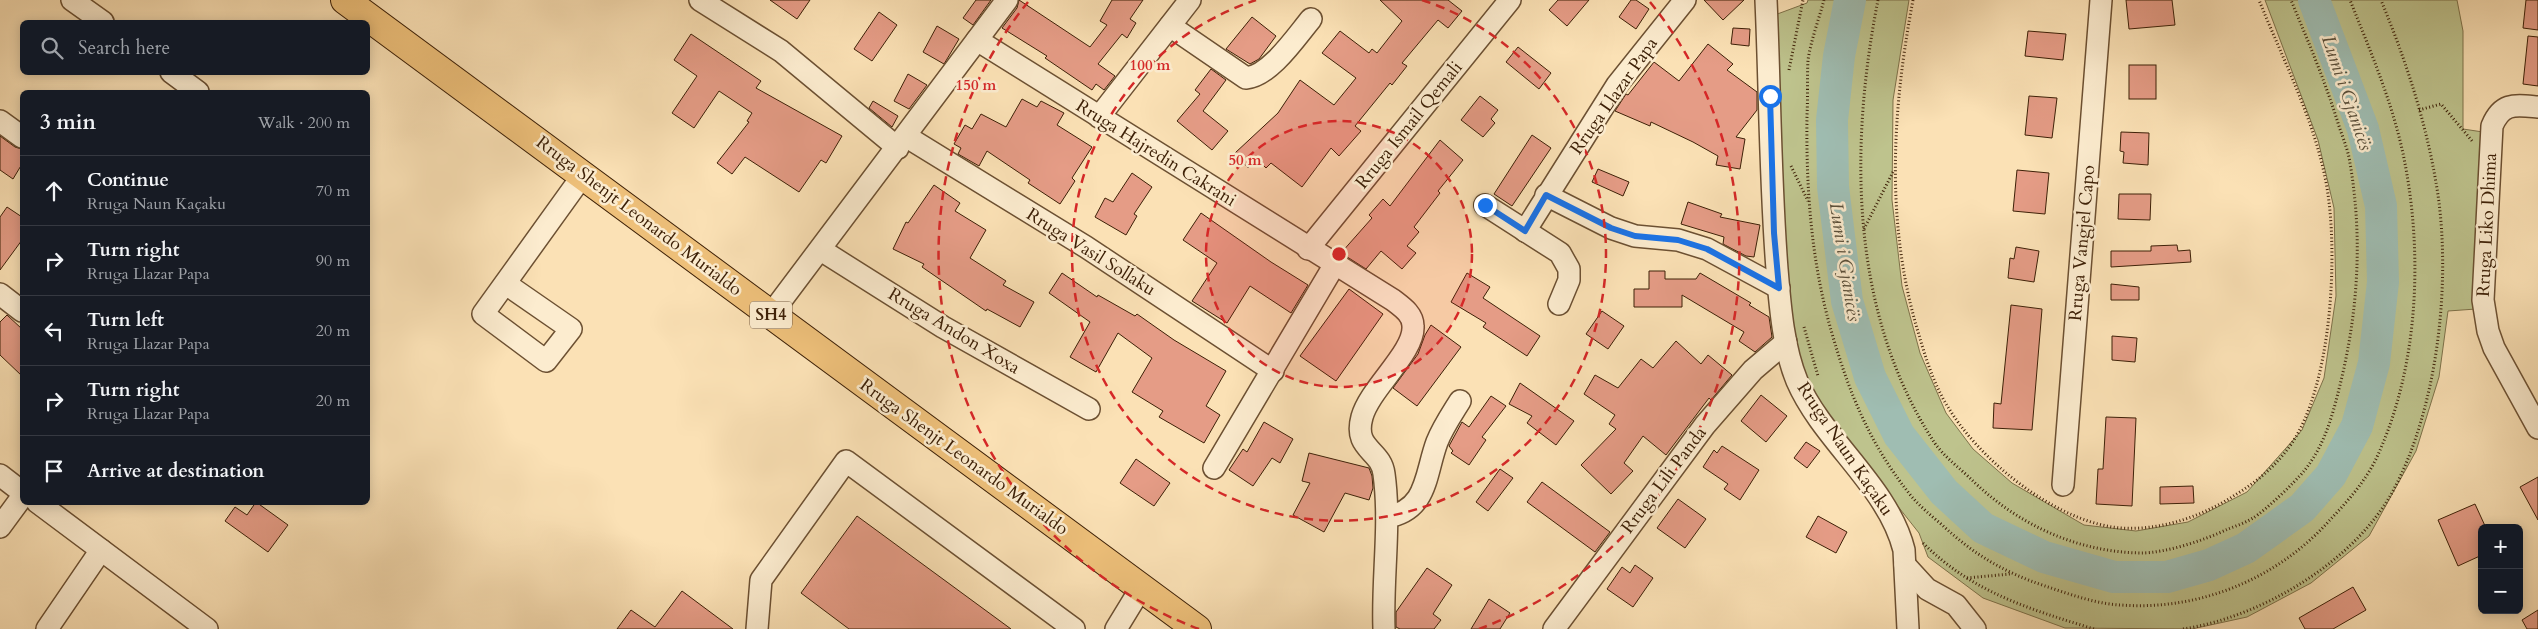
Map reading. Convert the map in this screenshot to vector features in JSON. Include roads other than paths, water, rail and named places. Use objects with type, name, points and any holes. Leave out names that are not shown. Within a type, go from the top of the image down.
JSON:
[{"type":"main road","name":"Rruga Shenjt Leonardo Murialdo","points":[[346,0],[1197,629]]},
{"type":"street","points":[[72,0],[100,20]]},
{"type":"street","name":"Rruga Vasil Sollaku","points":[[700,0],[781,51],[902,142],[1102,258],[1273,371]]},
{"type":"street","points":[[771,314],[821,250],[1007,0]]},
{"type":"street","points":[[1099,117],[1190,0]]},
{"type":"street","name":"Rruga Ismail Qemali","points":[[1308,249],[1510,0]]},
{"type":"street","name":"Rruga Llazar Papa","points":[[1525,231],[1617,85],[1685,0]]},
{"type":"street","name":"Rruga Naun Kaçaku","points":[[1766,0],[1774,233],[1786,342],[1797,381],[1809,402],[1894,522],[1902,543],[1908,629]]},
{"type":"street","name":"Rruga Vangjel Capo","points":[[2064,485],[2101,0]]},
{"type":"street","points":[[1170,26],[1246,78],[1253,77],[1265,70],[1311,19]]},
{"type":"street","name":"Rruga Hajredin Cakrani","points":[[977,40],[1405,309],[1414,326],[1412,337],[1366,406],[1360,427],[1362,443],[1382,465],[1386,517],[1384,629]]},
{"type":"street","points":[[175,75],[195,90]]},
{"type":"street","name":"Rruga Liko Dhima","points":[[2538,107],[2514,106],[2505,108],[2497,114],[2492,126],[2482,300],[2488,331],[2503,367],[2538,428]]},
{"type":"street","points":[[0,121],[20,136]]},
{"type":"street","points":[[506,284],[583,175]]},
{"type":"street","points":[[1546,195],[1611,228],[1635,236],[1678,240],[1707,249],[1779,288]]},
{"type":"street","points":[[1485,205],[1551,246],[1565,260],[1569,269],[1568,280],[1559,304]]},
{"type":"street","name":"Rruga Andon Xoxa","points":[[821,250],[943,327],[1089,409]]},
{"type":"street","points":[[1214,468],[1335,264]]},
{"type":"street","points":[[0,294],[20,309]]},
{"type":"street","name":"Rruga Lili Panda","points":[[1554,629],[1705,426],[1753,370],[1786,342]]},
{"type":"street","points":[[1386,517],[1406,512],[1416,503],[1426,481],[1437,443],[1460,401]]},
{"type":"street","points":[[757,629],[761,580],[846,460],[1074,629]]},
{"type":"street","points":[[0,475],[20,490]]},
{"type":"street","points":[[0,527],[20,500]]},
{"type":"street","points":[[41,505],[208,629]]},
{"type":"street","points":[[47,629],[101,550]]},
{"type":"street","points":[[1904,565],[1927,588],[1956,605],[1975,629]]},
{"type":"street","points":[[1116,629],[1141,588]]},
{"type":"waterway","name":"Lumi i Gjanicës","points":[[1850,0],[1839,56],[1832,120],[1833,187],[1847,301],[1870,377],[1899,435],[1944,492],[1983,528],[2044,557],[2114,577],[2167,577],[2209,565],[2246,548],[2302,508],[2331,475],[2357,426],[2374,363],[2383,282],[2381,206],[2363,129],[2314,0]]}]
